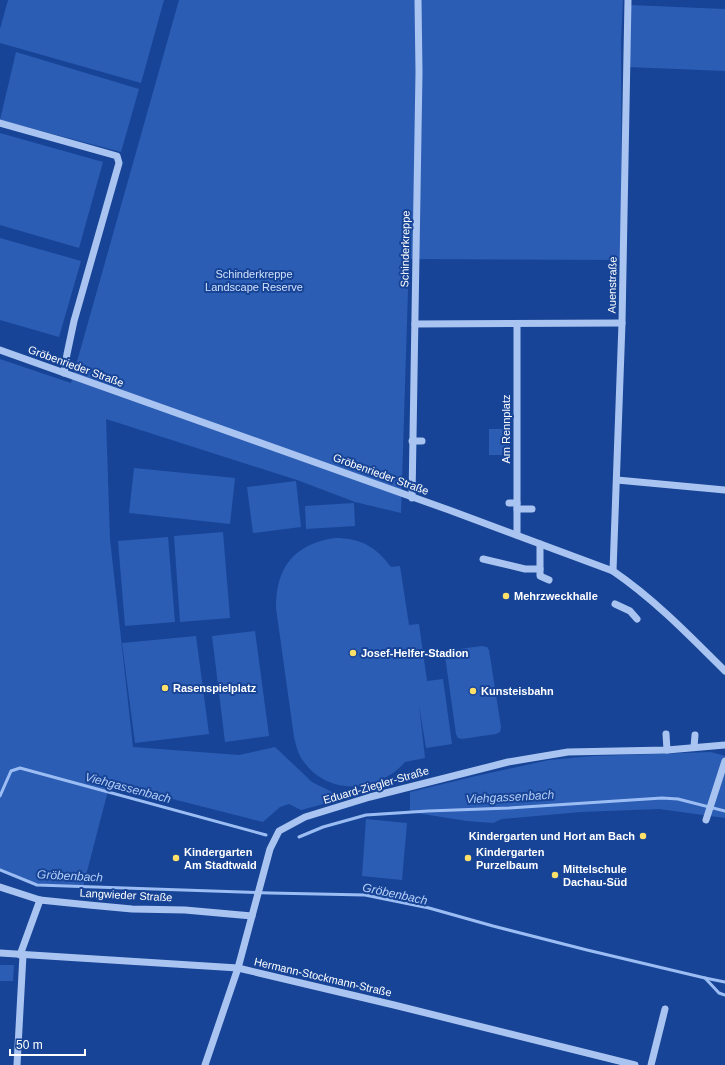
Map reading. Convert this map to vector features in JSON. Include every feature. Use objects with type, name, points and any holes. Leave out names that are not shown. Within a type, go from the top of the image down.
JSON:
[{"type":"street","name":"Schinderkreppe","points":[[412,498],[412,441],[417,409],[417,347],[415,324],[418,304],[418,0]]},
{"type":"street","name":"Auenstraße","points":[[612,571],[617,480],[622,323],[628,0]]},
{"type":"street","points":[[0,123],[117,156],[119,163],[74,321],[66,354],[64,373]]},
{"type":"street","points":[[415,324],[622,323]]},
{"type":"street","name":"Am Rennplatz","points":[[517,324],[517,535]]},
{"type":"street","name":"Gröbenrieder Straße","points":[[0,350],[304,458],[612,571],[635,586],[664,611],[725,670]]},
{"type":"street","points":[[412,441],[422,441]]},
{"type":"street","points":[[412,472],[420,472]]},
{"type":"street","points":[[617,480],[725,490]]},
{"type":"street","points":[[509,503],[532,509]]},
{"type":"street","points":[[540,544],[540,576],[549,580]]},
{"type":"street","points":[[483,559],[525,569],[540,569]]},
{"type":"street","points":[[615,604],[630,611],[637,619]]},
{"type":"street","points":[[666,734],[667,750]]},
{"type":"street","points":[[694,747],[695,735]]},
{"type":"street","name":"Eduard-Ziegler-Straße","points":[[205,1065],[238,968],[270,849],[279,831],[305,817],[378,795],[508,762],[568,752],[667,750],[725,745]]},
{"type":"street","points":[[706,820],[725,761]]},
{"type":"street","name":"Langwieder Straße","points":[[0,888],[40,900],[125,908],[185,910],[252,916]]},
{"type":"street","points":[[17,1065],[21,955],[40,900]]},
{"type":"street","name":"Hermann-Stockmann-Straße","points":[[0,953],[238,968],[635,1065]]},
{"type":"street","points":[[651,1065],[665,1009]]},
{"type":"green space","points":[[8,0],[164,0],[141,83],[0,43],[0,29]]},
{"type":"green space","name":"Schinderkreppe Landscape Reserve","points":[[179,0],[623,0],[621,40],[622,260],[409,259],[401,513],[355,502],[297,480],[106,419],[110,539],[133,747],[239,755],[275,747],[312,782],[334,793],[340,801],[301,810],[289,804],[280,807],[263,822],[110,783],[83,887],[37,885],[0,870],[0,359],[71,383]]},
{"type":"green space","points":[[630,5],[725,9],[725,71],[628,67]]},
{"type":"green space","points":[[16,52],[139,89],[121,152],[0,120]]},
{"type":"green space","points":[[0,133],[103,162],[79,248],[0,225]]},
{"type":"green space","points":[[0,238],[81,261],[59,337],[0,320]]},
{"type":"green space","points":[[489,429],[509,429],[509,455],[489,455]]},
{"type":"green space","points":[[134,468],[235,478],[230,524],[129,513]]},
{"type":"green space","points":[[296,481],[301,527],[253,533],[247,487]]},
{"type":"green space","points":[[354,503],[355,526],[306,529],[305,506]]},
{"type":"green space","points":[[223,532],[230,618],[180,622],[174,536]]},
{"type":"green space","points":[[168,537],[175,622],[125,626],[118,541]]},
{"type":"green space","name":"Josef-Helfer-Stadion","points":[[335,538],[344,538],[367,545],[380,554],[391,567],[400,566],[409,625],[419,624],[427,681],[443,679],[452,744],[426,748],[419,705],[425,758],[405,762],[382,780],[354,786],[340,785],[327,781],[314,773],[304,762],[296,747],[276,608],[279,581],[290,560],[298,552],[308,546]]},
{"type":"green space","points":[[255,631],[269,736],[225,742],[212,636]]},
{"type":"green space","name":"Rasenspielplatz","points":[[196,636],[209,734],[135,743],[122,643]]},
{"type":"green space","name":"Kunsteisbahn","points":[[482,646],[487,647],[489,650],[501,727],[500,732],[496,734],[462,739],[458,738],[456,734],[445,656],[447,652],[452,650]]},
{"type":"green space","points":[[711,752],[725,756],[725,818],[659,809],[581,812],[502,819],[493,823],[467,821],[410,812],[410,792],[549,760],[594,756]]},
{"type":"green space","points":[[366,819],[407,823],[402,880],[362,876]]},
{"type":"green space","points":[[0,965],[14,965],[13,981],[0,981]]},
{"type":"waterway","name":"Viehgassenbach","points":[[0,796],[11,771],[20,768],[266,835]]},
{"type":"waterway","name":"Viehgassenbach","points":[[299,837],[323,827],[366,815],[428,811],[509,808],[662,798],[678,799],[725,811]]},
{"type":"waterway","name":"Gröbenbach","points":[[0,870],[37,885],[365,895],[429,908],[587,950],[705,978],[719,993],[725,995]]},
{"type":"waterway","points":[[705,978],[725,982]]},
{"type":"place","name":"Mehrzweckhalle","points":[[506,596]]},
{"type":"place","name":"Josef-Helfer-Stadion","points":[[353,653]]},
{"type":"place","name":"Rasenspielplatz","points":[[165,688]]},
{"type":"place","name":"Kunsteisbahn","points":[[473,691]]},
{"type":"place","name":"Kindergarten und Hort am Bach","points":[[643,836]]},
{"type":"place","name":"Kindergarten Am Stadtwald","points":[[176,858]]},
{"type":"place","name":"Kindergarten Purzelbaum","points":[[468,858]]},
{"type":"place","name":"Mittelschule Dachau-Süd","points":[[555,875]]}]
